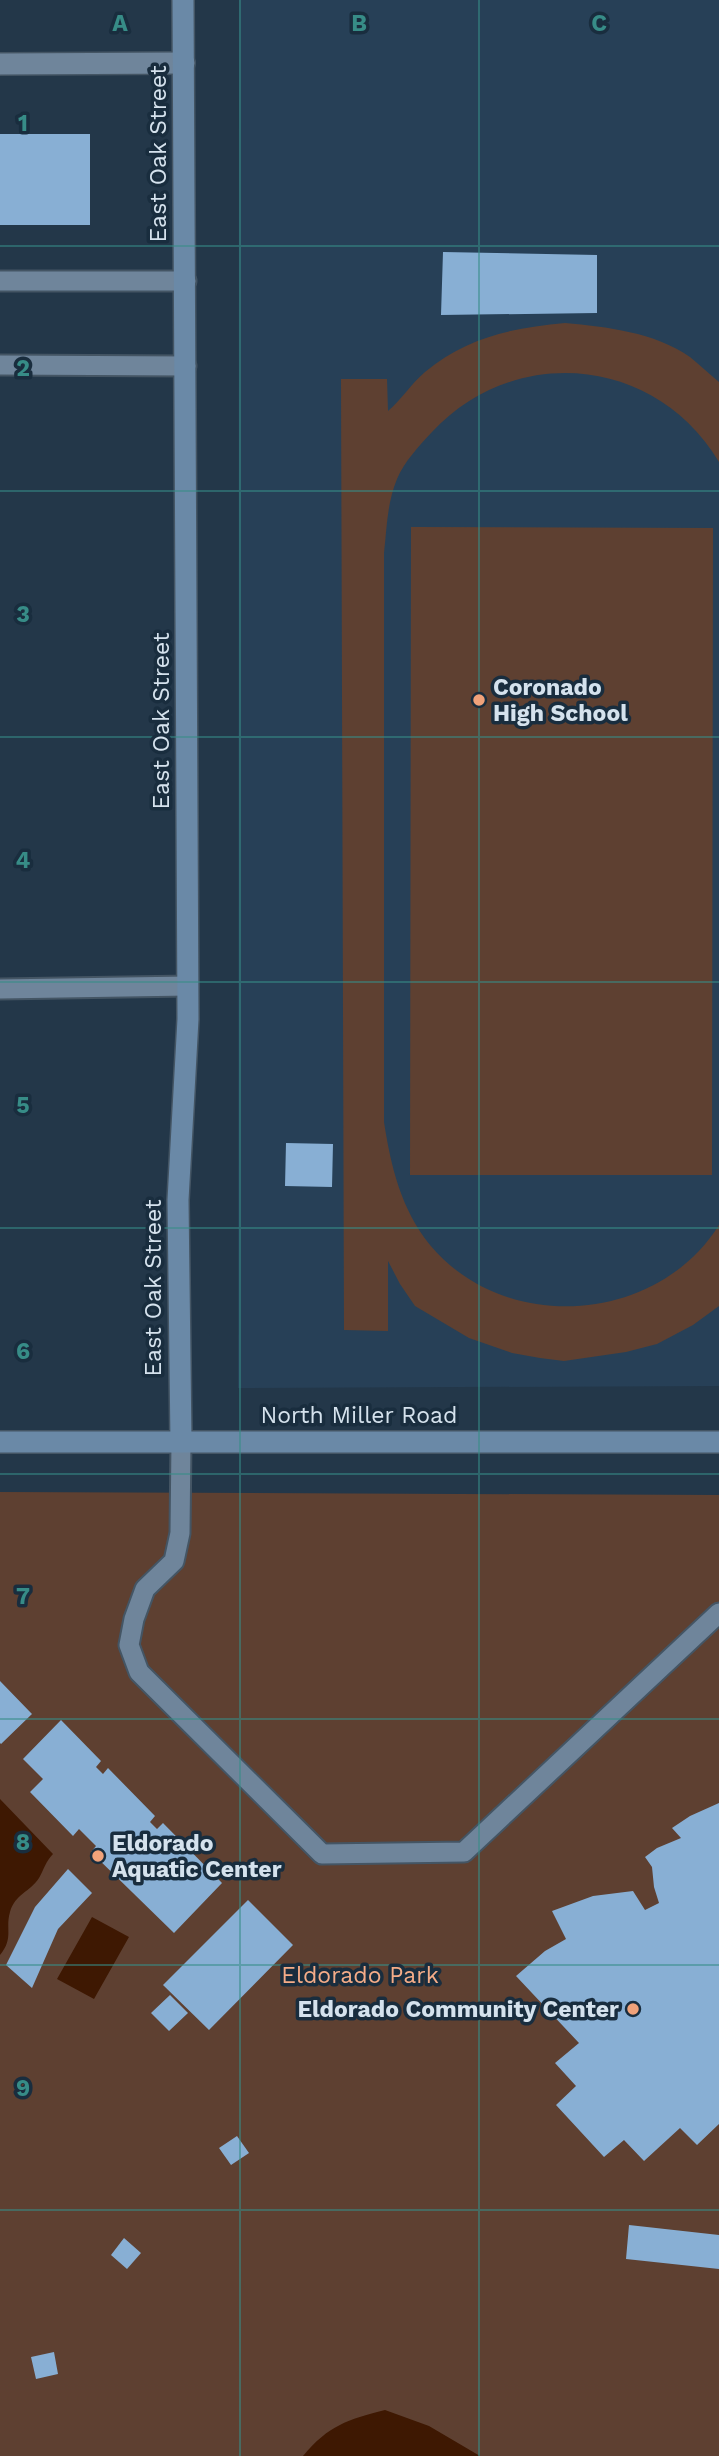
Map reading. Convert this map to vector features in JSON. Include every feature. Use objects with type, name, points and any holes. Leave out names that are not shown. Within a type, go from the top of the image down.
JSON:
[{"type":"street","name":"East Oak Street","points":[[181,1442],[178,1200],[188,986],[183,0]]},
{"type":"street","points":[[0,64],[184,63]]},
{"type":"street","name":"North Miller Road","points":[[0,1442],[719,1442]]},
{"type":"lane","points":[[0,281],[186,281]]},
{"type":"lane","points":[[0,365],[186,366]]},
{"type":"lane","points":[[0,989],[188,986]]},
{"type":"lane","points":[[181,1442],[180,1533],[174,1561],[145,1589],[134,1619],[129,1645],[139,1672],[322,1854],[464,1852],[719,1613]]},
{"type":"shaded area","name":"Coronado High School","points":[[239,0],[719,0],[719,1386],[238,1388]]},
{"type":"shaded area","points":[[0,1799],[53,1854],[39,1878],[12,1906],[7,1943],[0,1955]]},
{"type":"shaded area","points":[[92,1917],[129,1937],[94,1999],[57,1979]]},
{"type":"shaded area","points":[[385,2410],[429,2426],[480,2456],[303,2456],[330,2430]]},
{"type":"green space","points":[[565,323],[646,336],[690,357],[719,382],[719,462],[692,427],[659,400],[622,382],[583,374],[543,374],[503,384],[466,403],[432,432],[408,460],[391,497],[384,553],[384,1122],[394,1171],[412,1217],[430,1245],[461,1274],[498,1294],[538,1304],[579,1306],[620,1299],[658,1283],[692,1258],[719,1225],[719,1306],[693,1325],[657,1344],[626,1352],[564,1361],[512,1353],[469,1338],[415,1306],[388,1261],[388,1331],[344,1330],[341,379],[387,379],[388,411],[425,372],[457,350],[508,331]]},
{"type":"green space","points":[[411,527],[713,528],[712,1175],[410,1175]]},
{"type":"green space","name":"Eldorado Park","points":[[0,1492],[719,1495],[719,2456],[0,2456]]},
{"type":"building","points":[[0,134],[90,134],[90,225],[0,225]]},
{"type":"building","points":[[443,252],[597,255],[597,313],[441,315]]},
{"type":"building","points":[[286,1143],[333,1144],[332,1187],[285,1186]]},
{"type":"building","points":[[0,1681],[32,1714],[1,1744],[0,1743]]},
{"type":"building","points":[[61,1720],[101,1761],[96,1767],[103,1774],[108,1768],[155,1816],[150,1822],[157,1829],[163,1823],[222,1883],[174,1933],[91,1852],[96,1846],[79,1829],[73,1836],[30,1792],[43,1779],[23,1759]]},
{"type":"building","name":"Eldorado Community Center","points":[[719,1803],[719,2124],[697,2145],[680,2128],[644,2161],[624,2140],[604,2157],[556,2105],[576,2086],[555,2063],[579,2043],[516,1976],[545,1951],[566,1939],[552,1911],[593,1896],[633,1891],[645,1910],[659,1903],[652,1867],[645,1857],[657,1848],[681,1838],[672,1828],[690,1816]]},
{"type":"building","points":[[68,1869],[92,1893],[58,1929],[32,1988],[6,1965],[35,1907]]},
{"type":"building","points":[[248,1900],[293,1945],[209,2030],[163,1985]]},
{"type":"building","points":[[170,1995],[188,2013],[169,2031],[151,2013]]},
{"type":"building","points":[[237,2136],[249,2153],[231,2165],[219,2148]]},
{"type":"building","points":[[629,2225],[719,2235],[719,2269],[626,2259]]},
{"type":"building","points":[[124,2238],[141,2253],[127,2269],[111,2255]]},
{"type":"building","points":[[54,2352],[58,2374],[36,2379],[31,2357]]},
{"type":"place","name":"Coronado High School","points":[[479,700]]},
{"type":"place","name":"Eldorado Aquatic Center","points":[[98,1856]]},
{"type":"place","name":"Eldorado Community Center","points":[[633,2009]]}]
